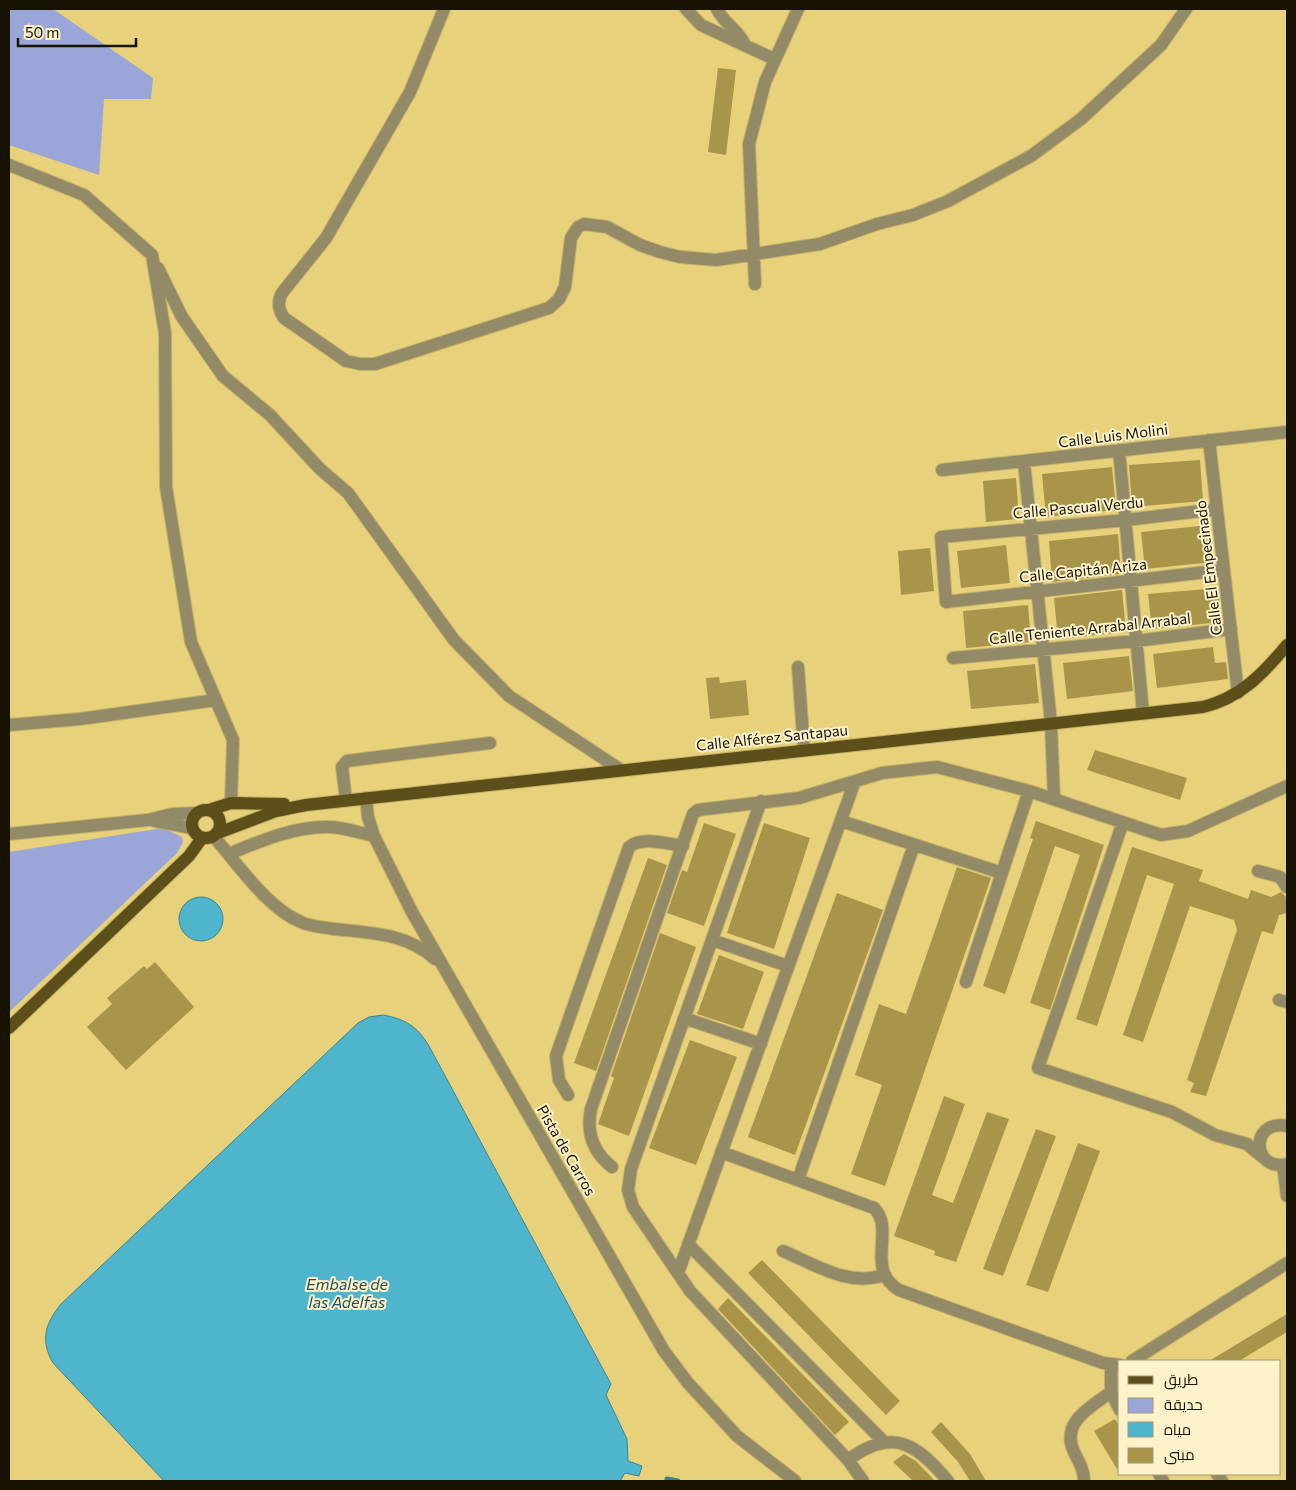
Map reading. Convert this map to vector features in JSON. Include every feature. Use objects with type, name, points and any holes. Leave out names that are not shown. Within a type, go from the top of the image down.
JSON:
[{"type":"main road","name":"Calle Alférez Santapau","points":[[211,836],[269,813],[306,805],[1203,707],[1224,701],[1238,693],[1269,668],[1287,645]]},
{"type":"main road","name":"Calle Alférez Santapau","points":[[203,811],[231,803],[306,805]]},
{"type":"main road","points":[[9,1028],[211,836],[221,822],[219,816],[203,811],[193,817],[192,828],[198,836],[211,836]]},
{"type":"street","points":[[444,9],[410,92],[326,238],[280,297],[278,307],[284,318],[346,361],[360,364],[375,364],[549,308],[559,299],[565,287],[570,238],[578,227],[584,224],[607,226],[640,245],[680,257],[716,260],[820,244],[876,224],[913,215],[948,201],[1004,172],[1057,138],[1104,100],[1161,44],[1186,9]]},
{"type":"street","points":[[686,9],[701,25],[774,59]]},
{"type":"street","points":[[717,9],[725,22],[738,33],[745,45]]},
{"type":"street","points":[[755,284],[748,144],[758,102],[774,59],[798,9]]},
{"type":"street","points":[[9,165],[84,195],[152,255],[182,317],[223,376],[270,415],[320,469],[348,493],[454,640],[509,696],[621,770]]},
{"type":"street","points":[[152,255],[165,333],[166,487],[191,642],[233,740],[231,803]]},
{"type":"street","name":"Calle Luis Molini","points":[[942,470],[1287,432]]},
{"type":"street","name":"Calle El Empecinado","points":[[1209,440],[1238,693]]},
{"type":"street","points":[[1119,450],[1143,713]]},
{"type":"street","points":[[1024,462],[1044,650],[1054,800]]},
{"type":"street","name":"Calle Pascual Verdu","points":[[946,602],[941,537],[1126,520],[1217,509]]},
{"type":"street","name":"Calle Capitán Ariza","points":[[946,602],[1224,570]]},
{"type":"street","name":"Calle Teniente Arrabal Arrabal","points":[[953,658],[1136,641],[1231,629]]},
{"type":"street","points":[[798,667],[804,750]]},
{"type":"street","points":[[9,725],[80,719],[216,700]]},
{"type":"street","points":[[346,800],[342,767],[347,761],[490,743]]},
{"type":"street","points":[[612,1167],[599,1155],[590,1138],[588,1119],[590,1109],[696,811],[809,796],[882,774],[937,768],[1030,791],[1161,835],[1188,832],[1287,786]]},
{"type":"street","points":[[678,1273],[855,781]]},
{"type":"street","points":[[966,982],[1030,791]]},
{"type":"street","name":"Pista de Carros","points":[[366,798],[368,817],[374,836],[412,912],[664,1352],[688,1383],[737,1436],[795,1481]]},
{"type":"street","points":[[761,801],[631,1170],[628,1190],[632,1207],[690,1291],[848,1460],[863,1481]]},
{"type":"street","name":"Calle Alférez Santapau","points":[[9,834],[148,820],[172,814],[203,811]]},
{"type":"street","name":"Calle Alférez Santapau","points":[[148,820],[192,828]]},
{"type":"street","points":[[841,821],[1002,873]]},
{"type":"street","points":[[1123,822],[1038,1068],[1172,1112],[1215,1134],[1247,1144],[1276,1165],[1285,1164],[1287,1196]]},
{"type":"street","points":[[229,854],[258,842],[308,828],[331,827],[374,836]]},
{"type":"street","points":[[211,836],[268,897],[290,917],[315,926],[394,936],[417,945],[441,964]]},
{"type":"street","points":[[568,1095],[559,1080],[556,1056],[629,847],[635,842],[683,846]]},
{"type":"street","points":[[798,1180],[914,845]]},
{"type":"street","points":[[1258,871],[1285,881]]},
{"type":"street","points":[[712,940],[788,966]]},
{"type":"street","points":[[684,1018],[761,1044]]},
{"type":"street","points":[[1226,1137],[1259,1132],[1282,1124]]},
{"type":"street","points":[[1264,1158],[1260,1148],[1261,1136],[1282,1124]]},
{"type":"street","points":[[722,1152],[869,1205],[878,1212],[884,1276],[899,1290],[1116,1365],[1111,1392],[1118,1406]]},
{"type":"street","points":[[688,1244],[884,1442]]},
{"type":"street","points":[[783,1251],[845,1278],[864,1280],[884,1276]]},
{"type":"street","points":[[1138,1360],[1287,1263]]},
{"type":"street","points":[[1084,1481],[1082,1469],[1071,1443],[1072,1429],[1078,1417],[1111,1392]]},
{"type":"street","points":[[848,1460],[864,1448],[884,1442],[909,1445],[948,1481]]},
{"type":"green space","points":[[9,9],[53,9],[153,78],[151,99],[104,99],[99,175],[9,145]]},
{"type":"green space","points":[[163,828],[182,837],[183,842],[177,853],[9,1012],[9,852]]},
{"type":"water","points":[[201,897],[213,901],[219,907],[223,919],[219,931],[213,937],[201,941],[189,937],[183,931],[179,919],[183,907],[189,901]]},
{"type":"water","name":"Embalse de las Adelfas","points":[[383,1015],[410,1024],[420,1033],[429,1046],[611,1384],[606,1395],[627,1439],[628,1461],[642,1466],[639,1476],[625,1473],[620,1481],[164,1481],[53,1363],[47,1347],[46,1332],[51,1318],[61,1304],[358,1023],[369,1017]]},
{"type":"building","points":[[718,68],[736,70],[726,155],[708,152]]},
{"type":"building","points":[[1200,460],[1203,501],[1132,507],[1129,465]]},
{"type":"building","points":[[1112,467],[1116,510],[1046,517],[1042,474]]},
{"type":"building","points":[[1016,478],[1019,519],[986,522],[983,481]]},
{"type":"building","points":[[1209,525],[1213,562],[1145,569],[1141,532]]},
{"type":"building","points":[[1118,534],[1121,574],[1052,582],[1049,541]]},
{"type":"building","points":[[1006,545],[1010,583],[961,588],[957,551]]},
{"type":"building","points":[[930,548],[934,591],[901,595],[898,551]]},
{"type":"building","points":[[1218,588],[1222,622],[1152,629],[1148,594]]},
{"type":"building","points":[[1122,590],[1126,632],[1058,639],[1054,598]]},
{"type":"building","points":[[1028,605],[1031,642],[966,648],[963,611]]},
{"type":"building","points":[[1213,647],[1215,663],[1226,662],[1228,679],[1157,688],[1153,654]]},
{"type":"building","points":[[1129,656],[1133,691],[1067,699],[1063,663]]},
{"type":"building","points":[[1035,664],[1039,703],[971,709],[967,671]]},
{"type":"building","points":[[719,677],[720,683],[746,680],[749,715],[710,719],[706,678]]},
{"type":"building","points":[[1095,750],[1187,778],[1180,800],[1087,770]]},
{"type":"building","points":[[1036,821],[1104,845],[1050,1010],[1030,1003],[1080,855],[1055,846],[1005,994],[983,986],[1033,839],[1030,838]]},
{"type":"building","points":[[704,823],[736,834],[704,926],[667,913],[682,870],[687,872]]},
{"type":"building","points":[[764,823],[810,838],[774,949],[727,933]]},
{"type":"building","points":[[1132,847],[1203,870],[1199,881],[1248,899],[1251,890],[1271,897],[1281,892],[1287,898],[1287,913],[1279,915],[1273,934],[1262,931],[1206,1096],[1190,1092],[1194,1083],[1187,1080],[1237,930],[1234,920],[1190,906],[1143,1042],[1123,1035],[1174,884],[1147,875],[1097,1026],[1076,1019]]},
{"type":"building","points":[[648,858],[667,865],[596,1071],[574,1063]]},
{"type":"building","points":[[957,867],[991,878],[885,1186],[851,1174],[882,1085],[855,1075],[879,1004],[906,1014]]},
{"type":"building","points":[[837,893],[883,910],[795,1155],[748,1137]]},
{"type":"building","points":[[660,933],[696,947],[629,1136],[598,1124],[614,1078],[611,1076]]},
{"type":"building","points":[[719,955],[764,972],[743,1029],[697,1014]]},
{"type":"building","points":[[155,962],[194,1007],[126,1070],[87,1027],[112,1004],[107,998],[144,966],[147,969]]},
{"type":"building","points":[[690,1040],[737,1057],[696,1165],[649,1148]]},
{"type":"building","points":[[944,1096],[965,1104],[932,1195],[953,1203],[987,1112],[1009,1119],[956,1262],[934,1255],[935,1251],[894,1236]]},
{"type":"building","points":[[1036,1129],[1056,1136],[1003,1276],[983,1269]]},
{"type":"building","points":[[1078,1143],[1100,1151],[1048,1292],[1026,1285]]},
{"type":"building","points":[[762,1260],[900,1401],[886,1415],[748,1273]]},
{"type":"building","points":[[728,1298],[849,1422],[835,1435],[718,1309]]},
{"type":"building","points":[[1287,1314],[1287,1332],[1241,1360],[1211,1360]]},
{"type":"building","points":[[1115,1419],[1118,1424],[1118,1471],[1094,1431]]},
{"type":"building","points":[[941,1422],[970,1454],[986,1481],[970,1481],[958,1462],[931,1432]]},
{"type":"building","points":[[904,1454],[916,1461],[935,1481],[913,1481],[893,1462]]},
{"type":"waterway","points":[[667,1479],[678,1481]]}]
